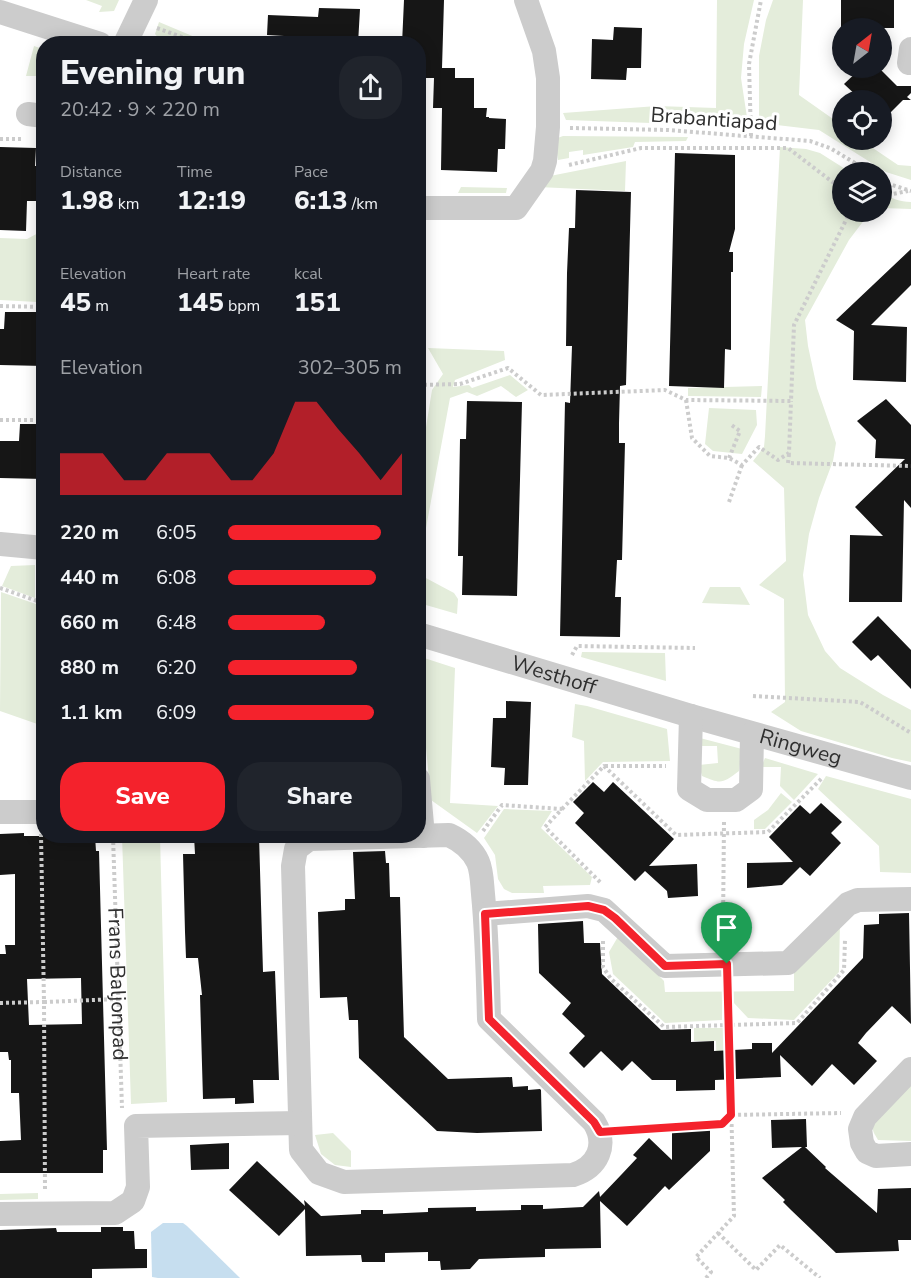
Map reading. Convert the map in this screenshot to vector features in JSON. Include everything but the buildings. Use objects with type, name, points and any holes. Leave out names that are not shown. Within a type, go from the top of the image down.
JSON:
[{"type":"street","points":[[426,208],[516,208],[542,171],[548,128],[548,78],[544,51],[526,0]]},
{"type":"street","points":[[129,36],[141,10]]},
{"type":"street","points":[[0,12],[75,36]]},
{"type":"street","points":[[911,48],[909,63],[911,63]]},
{"type":"street","points":[[0,544],[36,547]]},
{"type":"street","name":"Westhoff","points":[[426,636],[691,716]]},
{"type":"street","points":[[691,716],[689,789],[707,800],[736,800],[751,789],[752,734]]},
{"type":"street","name":"Ringweg","points":[[691,716],[911,778]]},
{"type":"street","points":[[0,812],[36,812]]},
{"type":"street","points":[[304,843],[296,849],[293,866],[301,1150],[320,1173],[344,1182],[573,1175],[584,1172],[597,1158],[600,1149],[600,1132],[594,1122],[489,1019],[485,914],[480,865],[475,855],[458,839],[448,835],[426,836]]},
{"type":"street","points":[[485,914],[588,906],[603,909],[615,918],[665,966],[788,963],[848,904],[858,900],[911,899]]},
{"type":"street","points":[[911,1069],[865,1116],[860,1129],[862,1143],[867,1152],[876,1156],[911,1154]]},
{"type":"street","points":[[0,1214],[115,1213],[133,1201],[138,1187],[136,1126],[300,1123]]},
{"type":"path","points":[[751,136],[749,64],[761,0]]},
{"type":"path","points":[[141,10],[186,36]]},
{"type":"path","name":"Brabantiapad","points":[[548,128],[668,130],[810,141],[830,148],[853,162]]},
{"type":"path","points":[[542,171],[641,148],[788,148],[832,182]]},
{"type":"path","points":[[892,185],[911,191]]},
{"type":"path","points":[[892,194],[911,191]]},
{"type":"path","points":[[845,222],[794,325],[788,463],[911,466]]},
{"type":"path","points":[[0,306],[36,308]]},
{"type":"path","points":[[426,385],[460,384],[508,368],[542,395],[665,390],[686,400],[791,401]]},
{"type":"path","points":[[686,400],[692,438],[710,456],[729,458],[742,465]]},
{"type":"path","points":[[0,420],[36,420]]},
{"type":"path","points":[[729,458],[740,431],[730,424]]},
{"type":"path","points":[[729,502],[742,465],[759,447],[778,460],[789,453]]},
{"type":"path","points":[[0,588],[36,601]]},
{"type":"path","points":[[572,656],[577,646],[695,648]]},
{"type":"path","points":[[753,696],[860,702],[911,733]]},
{"type":"path","points":[[604,766],[690,766]]},
{"type":"path","points":[[706,1278],[711,1272],[696,1257],[734,1216],[727,964],[723,926],[724,800]]},
{"type":"path","points":[[469,849],[502,805],[562,809],[545,827],[607,889],[603,909]]},
{"type":"path","points":[[42,843],[45,1214]]},
{"type":"path","name":"Frans Baljonpad","points":[[113,843],[123,1116],[136,1126]]},
{"type":"path","points":[[0,1003],[118,999]]},
{"type":"path","points":[[600,1132],[722,1124],[731,1115],[840,1113],[865,1116]]},
{"type":"path","points":[[718,1233],[756,1270],[780,1245],[820,1278]]},
{"type":"green space","points":[[86,0],[119,0],[114,11],[99,12],[102,6]]},
{"type":"green space","points":[[717,0],[754,0],[744,44],[741,78],[748,124],[566,120],[563,113],[657,106],[716,108]]},
{"type":"green space","points":[[773,0],[803,0],[799,95],[832,118],[832,138],[819,130],[759,123],[759,56],[766,20]]},
{"type":"green space","points":[[159,22],[192,36],[157,36],[155,34]]},
{"type":"green space","points":[[34,46],[36,47],[36,76],[26,76]]},
{"type":"green space","points":[[563,136],[688,137],[686,141],[635,142],[633,147],[583,155],[583,150],[569,152],[569,158],[558,160],[555,139]]},
{"type":"green space","points":[[780,147],[806,149],[820,153],[834,162],[832,162],[832,222],[863,222],[849,240],[805,320],[817,388],[836,443],[833,461],[809,534],[803,575],[808,615],[825,651],[840,668],[911,710],[911,762],[801,731],[771,712],[785,702],[784,599],[759,585],[786,561],[784,488],[753,461],[764,447]]},
{"type":"green space","points":[[851,150],[876,150],[898,165],[911,166],[911,180],[892,174],[892,162],[870,162]]},
{"type":"green space","points":[[626,161],[625,191],[538,187],[550,176]]},
{"type":"green space","points":[[461,187],[507,188],[506,193],[458,193]]},
{"type":"green space","points":[[892,197],[911,202],[911,209],[892,208]]},
{"type":"green space","points":[[36,234],[36,302],[0,300],[0,238],[27,239]]},
{"type":"green space","points":[[428,348],[504,351],[505,360],[455,380],[453,387],[469,385],[472,388],[510,375],[528,390],[516,397],[501,386],[477,396],[467,392],[450,398],[426,528],[426,427],[432,390],[443,374]]},
{"type":"green space","points":[[762,386],[761,397],[688,396],[688,388]]},
{"type":"green space","points":[[709,408],[756,410],[757,425],[742,454],[713,451],[705,444]]},
{"type":"green space","points":[[35,565],[35,598],[2,586],[11,566]]},
{"type":"green space","points":[[426,578],[454,593],[458,599],[457,614],[426,605]]},
{"type":"green space","points":[[710,587],[740,587],[750,605],[702,603]]},
{"type":"green space","points":[[1,592],[36,604],[36,724],[0,711]]},
{"type":"green space","points":[[582,652],[665,653],[666,681],[581,657]]},
{"type":"green space","points":[[426,659],[455,668],[450,803],[498,806],[477,833],[431,800],[426,748]]},
{"type":"green space","points":[[575,704],[667,729],[670,761],[603,762],[585,781],[584,741],[572,737]]},
{"type":"green space","points":[[700,738],[742,749],[739,771],[721,781],[702,776],[699,765],[718,763],[717,746],[697,746]]},
{"type":"green space","points":[[765,758],[818,774],[794,800],[780,786],[781,767],[761,767]]},
{"type":"green space","points":[[826,776],[911,799],[911,873],[880,872],[879,846],[818,789]]},
{"type":"green space","points":[[781,793],[792,802],[765,829],[754,829],[754,820],[768,810]]},
{"type":"green space","points":[[504,809],[552,811],[541,828],[592,877],[590,885],[543,886],[544,893],[512,893],[504,889],[498,879],[495,855],[484,838]]},
{"type":"green space","points":[[122,843],[160,843],[167,1102],[131,1104]]},
{"type":"green space","points":[[840,921],[839,972],[794,1020],[748,1018],[733,1002],[722,1002],[722,1020],[665,1023],[613,974],[609,952],[619,935],[664,981],[665,992],[794,991],[794,969]]},
{"type":"green space","points":[[694,1028],[724,1028],[725,1080],[717,1080],[716,1041],[694,1041]]},
{"type":"green space","points":[[911,1082],[911,1141],[878,1140],[873,1127],[878,1115]]},
{"type":"green space","points":[[333,1133],[351,1151],[351,1167],[335,1165],[321,1154],[315,1135]]},
{"type":"green space","points":[[38,1193],[38,1199],[0,1200],[0,1194]]},
{"type":"water","points":[[163,1223],[183,1223],[240,1278],[152,1277],[151,1232]]},
{"type":"route","points":[[588,906],[604,910],[615,918],[665,966],[727,964],[731,1115],[722,1124],[600,1132],[594,1122],[489,1019],[485,914],[588,906]]}]
